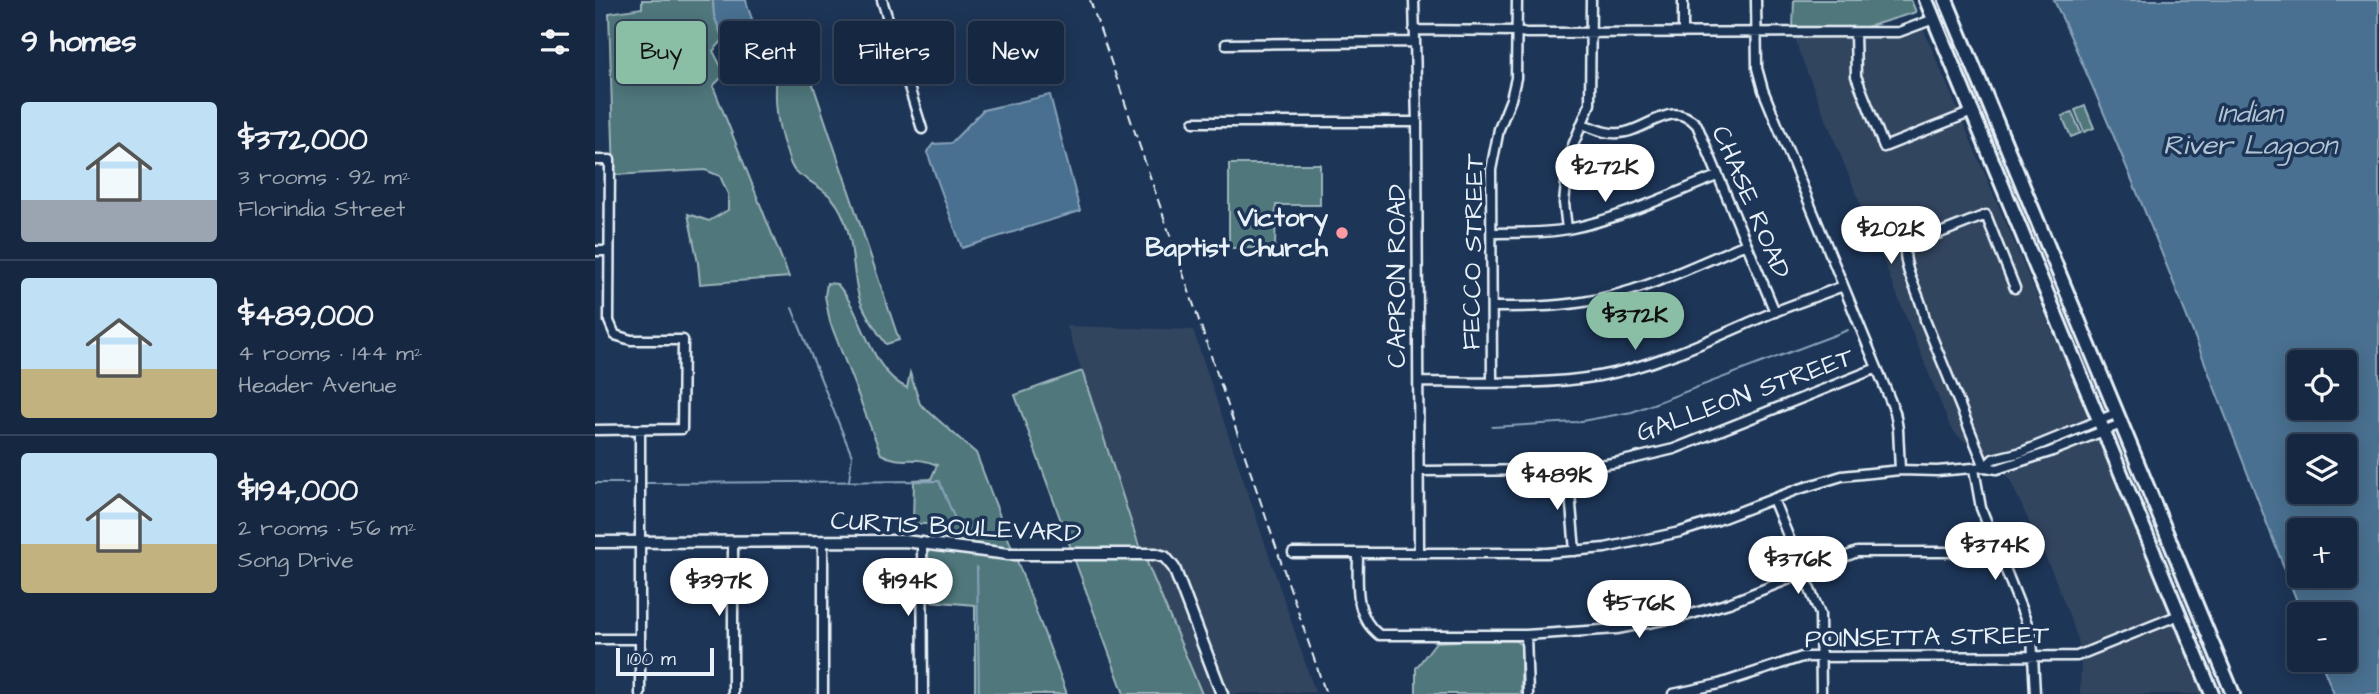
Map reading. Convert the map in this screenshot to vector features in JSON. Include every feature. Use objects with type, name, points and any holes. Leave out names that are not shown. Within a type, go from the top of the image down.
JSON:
[{"type":"main road","points":[[1926,0],[2212,694]]},
{"type":"main road","points":[[1946,0],[2232,694]]},
{"type":"main road","points":[[2179,615],[2191,617],[2206,629]]},
{"type":"street","points":[[882,0],[922,129]]},
{"type":"street","name":"CAPRON ROAD","points":[[1414,0],[1419,553]]},
{"type":"street","name":"FECCO STREET","points":[[1492,382],[1491,170],[1499,129],[1516,78],[1517,0]]},
{"type":"street","points":[[1567,229],[1564,203],[1569,155],[1590,104],[1591,0]]},
{"type":"street","points":[[1683,0],[1683,33]]},
{"type":"street","points":[[1756,0],[1757,68],[1763,90],[1895,412],[1900,470]]},
{"type":"street","points":[[1414,30],[1526,33],[1855,33],[1899,32],[1934,19]]},
{"type":"street","points":[[1855,33],[1856,76],[1884,147],[1972,112]]},
{"type":"street","points":[[1226,44],[1415,42]]},
{"type":"street","name":"CHASE ROAD","points":[[1583,124],[1614,134],[1627,132],[1674,113],[1683,113],[1697,125],[1775,312]]},
{"type":"street","points":[[1194,122],[1417,122]]},
{"type":"street","points":[[595,160],[610,160],[609,321],[615,335],[631,340],[683,340],[683,429],[595,430]]},
{"type":"street","points":[[1492,233],[1534,233],[1567,229],[1609,218],[1717,176]]},
{"type":"street","points":[[1985,467],[1925,320],[1923,307],[1905,263],[1905,251],[1912,244],[1986,215],[2015,288]]},
{"type":"street","points":[[1492,307],[1584,302],[1621,293],[1745,244]]},
{"type":"street","points":[[595,251],[608,251]]},
{"type":"street","points":[[1419,382],[1539,381],[1599,376],[1649,363],[1843,286]]},
{"type":"street","name":"GALLEON STREET","points":[[1419,471],[1568,470],[1619,462],[1674,449],[1877,368]]},
{"type":"street","points":[[1293,553],[1575,551],[1642,541],[1719,520],[1842,476],[1900,470],[1985,467],[1997,469],[2014,465],[2119,419]]},
{"type":"street","points":[[640,430],[640,694]]},
{"type":"street","points":[[1974,468],[1981,508],[2032,636],[2035,694]]},
{"type":"street","points":[[1568,470],[1575,551]]},
{"type":"street","points":[[1773,499],[1820,614],[1821,694]]},
{"type":"street","points":[[733,541],[733,694]]},
{"type":"street","points":[[823,541],[823,694]]},
{"type":"street","name":"CURTIS BOULEVARD","points":[[595,542],[922,542],[971,551],[1008,554],[1155,554],[1165,557],[1174,568],[1221,694]]},
{"type":"street","points":[[922,542],[923,694]]},
{"type":"street","points":[[1358,553],[1358,599],[1367,624],[1379,635],[1526,635],[1586,632],[1647,624],[1729,603],[1857,552],[1998,552]]},
{"type":"street","name":"POINSETTA STREET","points":[[1673,694],[1719,684],[1802,657],[2077,656],[2179,615]]},
{"type":"street","points":[[1526,635],[1528,694]]},
{"type":"street","points":[[595,639],[639,639]]},
{"type":"shaded area","points":[[1923,28],[1959,113],[1886,142],[1859,75],[1859,36],[1899,36]]},
{"type":"shaded area","points":[[1795,36],[1852,36],[1852,53],[1881,148],[1962,120],[2090,421],[1988,460],[1985,458],[1928,319],[1926,306],[1909,263],[1909,253],[1913,247],[1984,220],[2014,293],[2019,290],[1989,214],[1902,251],[1902,265],[1975,450],[1950,426],[1799,52]]},
{"type":"shaded area","points":[[1067,326],[1193,330],[1315,692],[1225,694],[1169,554],[1141,550]]},
{"type":"shaded area","points":[[2097,439],[2170,614],[2080,651],[2054,576],[2009,478],[2002,472]]},
{"type":"shaded area","points":[[1145,558],[1164,560],[1171,570],[1218,694],[1202,694]]},
{"type":"shaded area","points":[[2173,621],[2202,694],[2080,694],[2081,659]]},
{"type":"green space","points":[[642,0],[713,0],[720,43],[713,51],[720,64],[720,79],[713,86],[789,277],[700,284],[688,214],[709,221],[728,210],[728,194],[720,176],[705,170],[614,175],[609,13],[642,8]]},
{"type":"green space","points":[[1794,0],[1911,0],[1916,12],[1860,29],[1793,29]]},
{"type":"green space","points":[[776,84],[813,84],[899,340],[886,344],[862,305],[856,284],[850,237],[840,210],[824,191],[794,170],[783,141],[776,104]]},
{"type":"green space","points":[[2085,106],[2094,128],[2084,132],[2075,110]]},
{"type":"green space","points":[[2072,112],[2081,133],[2071,137],[2062,116]]},
{"type":"green space","points":[[1229,164],[1320,164],[1320,205],[1276,205],[1275,248],[1229,248]]},
{"type":"green space","points":[[827,283],[837,284],[846,297],[884,368],[907,388],[910,373],[920,404],[976,453],[1013,551],[928,539],[928,524],[913,524],[914,480],[931,479],[937,465],[881,454],[830,322],[825,296]]},
{"type":"green space","points":[[1082,371],[1141,550],[1072,551],[1015,395]]},
{"type":"green space","points":[[928,547],[971,555],[1016,558],[1067,694],[975,694],[975,605],[929,601]]},
{"type":"green space","points":[[1074,558],[1145,558],[1202,694],[1124,694]]},
{"type":"green space","points":[[1516,641],[1521,645],[1521,694],[1416,694],[1416,668],[1436,642]]},
{"type":"water","points":[[713,0],[746,0],[753,21],[720,21],[720,31],[714,15]]},
{"type":"water","name":"Indian River Lagoon","points":[[2054,0],[2379,0],[2379,694],[2334,694],[2325,672],[2357,672],[2357,602],[2297,602],[2292,588],[2357,588],[2357,518],[2287,518],[2287,575],[2120,152]]},
{"type":"water","points":[[1050,95],[1080,211],[962,248],[927,152],[933,144],[951,143],[983,110]]},
{"type":"waterway","points":[[792,308],[852,456],[849,481]]},
{"type":"waterway","points":[[1492,427],[1576,422],[1632,412],[1848,330]]},
{"type":"waterway","points":[[646,483],[939,481],[962,536]]},
{"type":"waterway","points":[[595,483],[628,483]]},
{"type":"waterway","points":[[977,567],[979,694]]},
{"type":"railway","points":[[1090,0],[1326,694]]},
{"type":"place","name":"Victory Baptist Church","points":[[1342,233]]}]
